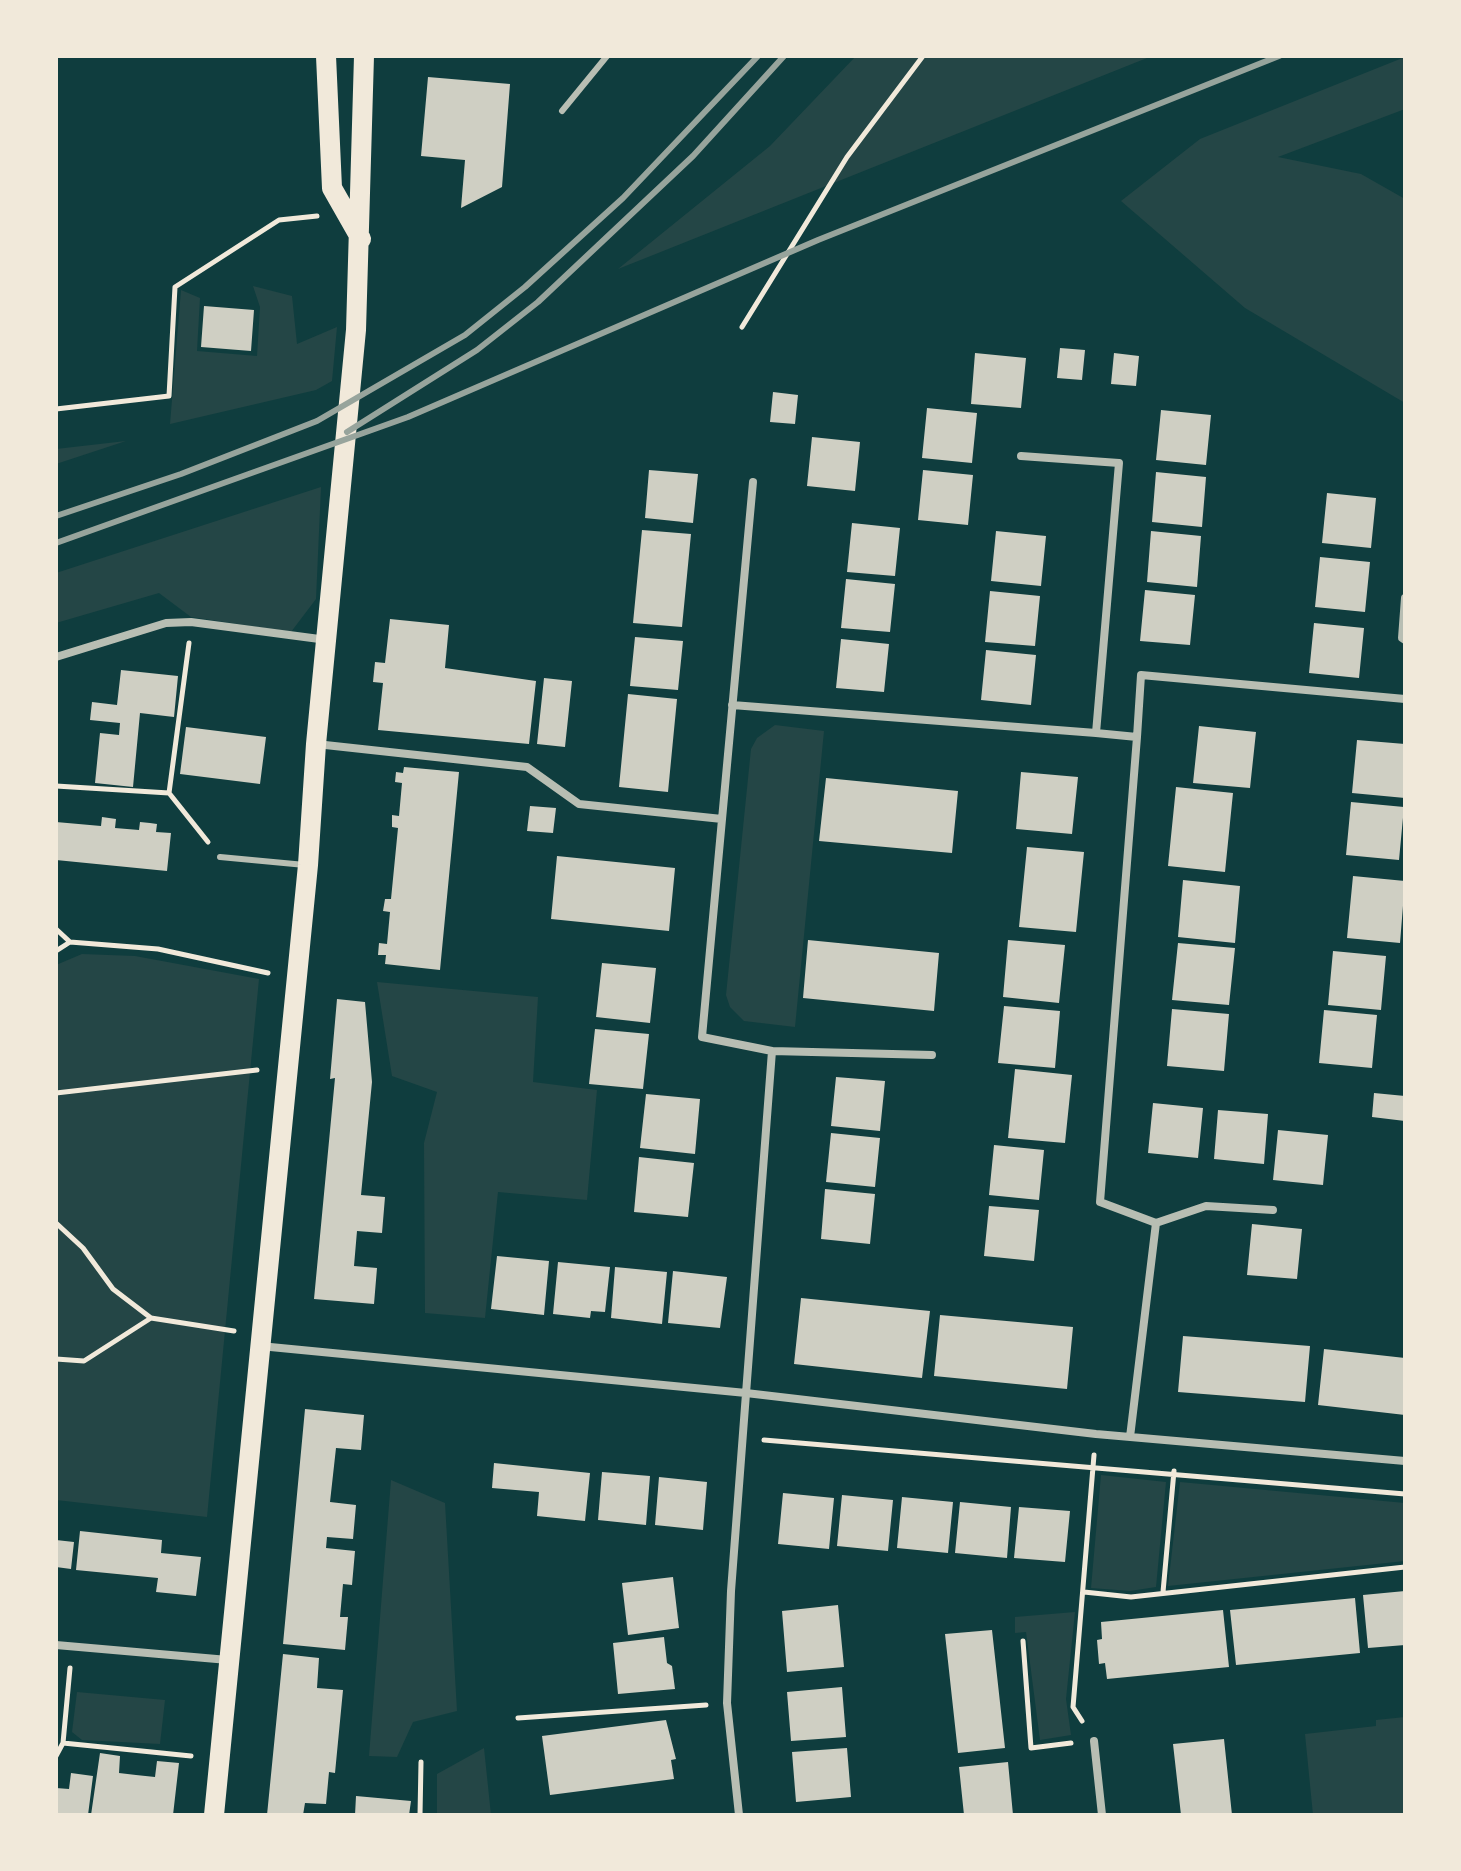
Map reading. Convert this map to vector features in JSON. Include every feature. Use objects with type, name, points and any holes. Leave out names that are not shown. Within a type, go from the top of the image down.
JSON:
[{"type":"main road","points":[[326,56],[330,83],[332,188],[361,239]]},
{"type":"main road","points":[[214,1815],[308,865],[316,744],[356,330],[364,56]]},
{"type":"street","points":[[1021,456],[1119,463],[1096,733]]},
{"type":"street","points":[[753,482],[702,1037],[772,1051],[932,1055]]},
{"type":"street","points":[[1405,598],[1405,640]]},
{"type":"street","points":[[56,657],[166,623],[191,622],[328,640]]},
{"type":"street","points":[[1273,1210],[1206,1206],[1156,1223],[1100,1202],[1141,675],[1405,699]]},
{"type":"street","points":[[732,705],[1137,737]]},
{"type":"street","points":[[316,744],[527,767],[579,804],[722,819]]},
{"type":"street","points":[[739,1815],[727,1703],[731,1591],[772,1051]]},
{"type":"street","points":[[1130,1437],[1156,1223]]},
{"type":"street","points":[[260,1340],[1096,1434],[1405,1461]]},
{"type":"street","points":[[56,1645],[229,1660]]},
{"type":"street","points":[[1094,1741],[1102,1815]]},
{"type":"lane","points":[[562,111],[607,56]]},
{"type":"lane","points":[[220,857],[308,865]]},
{"type":"path","points":[[742,327],[847,157],[923,56]]},
{"type":"path","points":[[56,409],[169,396],[175,287],[279,220],[346,213]]},
{"type":"path","points":[[191,622],[169,793],[220,857]]},
{"type":"path","points":[[56,786],[169,793]]},
{"type":"path","points":[[56,929],[70,942]]},
{"type":"path","points":[[56,951],[70,942],[158,949],[268,973],[266,994],[294,997]]},
{"type":"path","points":[[56,1093],[257,1073],[259,1057]]},
{"type":"path","points":[[56,1223],[83,1248],[113,1289],[151,1318],[260,1340]]},
{"type":"path","points":[[56,1359],[84,1361],[151,1318]]},
{"type":"path","points":[[1023,1641],[1031,1748],[1094,1741],[1073,1707],[1096,1434]]},
{"type":"path","points":[[743,1438],[1405,1494]]},
{"type":"path","points":[[1163,1593],[1174,1473],[1170,1441]]},
{"type":"path","points":[[1084,1592],[1131,1597],[1405,1567]]},
{"type":"path","points":[[56,1756],[63,1743],[72,1647]]},
{"type":"path","points":[[518,1718],[727,1703]]},
{"type":"path","points":[[63,1743],[219,1760]]},
{"type":"path","points":[[420,1815],[421,1762]]},
{"type":"shaded area","points":[[856,56],[1152,56],[618,269],[770,146]]},
{"type":"shaded area","points":[[1405,57],[1405,109],[1278,157],[1361,174],[1405,199],[1405,403],[1245,308],[1121,201],[1200,139]]},
{"type":"shaded area","points":[[253,286],[292,296],[297,344],[337,327],[332,381],[316,390],[170,424],[181,290],[200,298],[197,351],[257,356],[260,307]]},
{"type":"shaded area","points":[[126,441],[56,464],[56,449]]},
{"type":"shaded area","points":[[321,487],[316,599],[291,632],[191,617],[159,593],[56,623],[56,573]]},
{"type":"shaded area","points":[[775,725],[824,731],[795,1027],[744,1021],[730,1007],[726,995],[751,749],[757,738]]},
{"type":"shaded area","points":[[82,954],[135,956],[259,979],[207,1517],[56,1500],[56,965]]},
{"type":"shaded area","points":[[377,982],[538,997],[533,1082],[597,1090],[587,1200],[498,1192],[485,1318],[425,1313],[424,1143],[437,1092],[392,1076]]},
{"type":"shaded area","points":[[1101,1475],[1166,1482],[1156,1587],[1130,1591],[1091,1588]]},
{"type":"shaded area","points":[[391,1480],[445,1503],[457,1711],[413,1722],[397,1757],[369,1756]]},
{"type":"shaded area","points":[[1180,1482],[1405,1503],[1405,1561],[1168,1586]]},
{"type":"shaded area","points":[[1075,1612],[1066,1699],[1071,1735],[1040,1740],[1026,1632],[1015,1633],[1015,1617]]},
{"type":"shaded area","points":[[77,1692],[165,1700],[160,1744],[82,1740],[72,1732]]},
{"type":"shaded area","points":[[1405,1717],[1405,1815],[1313,1815],[1305,1734],[1376,1726],[1376,1720]]},
{"type":"shaded area","points":[[484,1748],[491,1815],[437,1815],[437,1774]]},
{"type":"building","points":[[428,77],[510,84],[502,187],[461,208],[465,160],[421,156]]},
{"type":"building","points":[[204,306],[254,310],[251,351],[201,347]]},
{"type":"building","points":[[1060,348],[1085,350],[1082,380],[1057,378]]},
{"type":"building","points":[[975,353],[1026,358],[1021,408],[971,404]]},
{"type":"building","points":[[1114,353],[1139,356],[1136,386],[1111,384]]},
{"type":"building","points":[[773,392],[798,395],[795,424],[770,422]]},
{"type":"building","points":[[927,408],[977,413],[972,463],[922,458]]},
{"type":"building","points":[[1161,410],[1211,415],[1206,465],[1156,460]]},
{"type":"building","points":[[812,437],[860,442],[855,491],[807,486]]},
{"type":"building","points":[[649,470],[698,474],[693,523],[645,518]]},
{"type":"building","points":[[923,470],[973,475],[968,525],[918,520]]},
{"type":"building","points":[[1156,472],[1206,477],[1202,527],[1152,522]]},
{"type":"building","points":[[1327,493],[1376,498],[1371,548],[1322,543]]},
{"type":"building","points":[[852,523],[900,528],[895,576],[847,572]]},
{"type":"building","points":[[642,530],[691,534],[682,627],[633,623]]},
{"type":"building","points":[[996,531],[1046,536],[1041,586],[991,581]]},
{"type":"building","points":[[1151,531],[1201,536],[1197,587],[1147,582]]},
{"type":"building","points":[[1320,557],[1370,562],[1365,612],[1315,607]]},
{"type":"building","points":[[846,579],[895,584],[890,632],[841,628]]},
{"type":"building","points":[[1145,590],[1195,595],[1190,645],[1140,641]]},
{"type":"building","points":[[990,591],[1040,596],[1035,646],[985,642]]},
{"type":"building","points":[[390,619],[449,625],[445,668],[536,681],[529,744],[378,730],[383,683],[373,682],[375,662],[385,663]]},
{"type":"building","points":[[1314,623],[1364,628],[1359,678],[1309,673]]},
{"type":"building","points":[[635,637],[683,641],[678,690],[630,686]]},
{"type":"building","points":[[841,639],[889,644],[884,692],[836,688]]},
{"type":"building","points":[[986,650],[1036,655],[1031,705],[981,700]]},
{"type":"building","points":[[121,670],[178,676],[174,717],[140,713],[133,787],[95,783],[100,733],[119,735],[120,723],[90,720],[92,702],[117,705]]},
{"type":"building","points":[[544,678],[572,681],[565,747],[537,744]]},
{"type":"building","points":[[628,694],[677,699],[668,792],[619,787]]},
{"type":"building","points":[[1199,726],[1256,732],[1250,788],[1193,783]]},
{"type":"building","points":[[186,727],[266,737],[260,784],[180,774]]},
{"type":"building","points":[[1357,740],[1405,744],[1405,798],[1352,793]]},
{"type":"building","points":[[404,767],[459,772],[440,970],[385,964],[386,955],[378,955],[379,943],[387,944],[390,912],[383,911],[385,899],[391,899],[398,828],[392,827],[392,815],[399,816],[402,783],[395,782],[396,772],[403,773]]},
{"type":"building","points":[[1021,772],[1078,777],[1072,834],[1016,829]]},
{"type":"building","points":[[826,778],[958,791],[952,853],[819,841]]},
{"type":"building","points":[[1176,787],[1233,793],[1225,872],[1168,866]]},
{"type":"building","points":[[1351,802],[1404,807],[1399,860],[1346,855]]},
{"type":"building","points":[[530,806],[556,808],[553,833],[527,831]]},
{"type":"building","points":[[102,817],[116,819],[115,828],[139,830],[140,822],[157,824],[156,832],[171,833],[167,871],[56,860],[56,822],[101,826]]},
{"type":"building","points":[[1027,847],[1084,852],[1076,932],[1019,927]]},
{"type":"building","points":[[557,856],[675,868],[669,931],[551,919]]},
{"type":"building","points":[[1353,876],[1405,881],[1400,943],[1347,938]]},
{"type":"building","points":[[1183,880],[1240,886],[1235,943],[1178,937]]},
{"type":"building","points":[[808,940],[939,953],[934,1011],[803,998]]},
{"type":"building","points":[[1008,940],[1065,945],[1059,1003],[1003,997]]},
{"type":"building","points":[[1178,943],[1235,948],[1229,1005],[1172,1000]]},
{"type":"building","points":[[1333,951],[1386,956],[1381,1010],[1328,1005]]},
{"type":"building","points":[[602,963],[656,968],[650,1023],[596,1017]]},
{"type":"building","points":[[337,999],[365,1002],[372,1082],[361,1195],[385,1197],[382,1233],[357,1231],[354,1266],[377,1268],[374,1304],[314,1299],[335,1078],[330,1079]]},
{"type":"building","points":[[1004,1006],[1060,1011],[1055,1068],[998,1063]]},
{"type":"building","points":[[1172,1009],[1229,1014],[1224,1071],[1167,1066]]},
{"type":"building","points":[[1324,1010],[1377,1015],[1372,1068],[1319,1063]]},
{"type":"building","points":[[595,1029],[649,1034],[643,1089],[589,1084]]},
{"type":"building","points":[[1015,1069],[1072,1075],[1065,1143],[1008,1138]]},
{"type":"building","points":[[836,1077],[885,1081],[880,1131],[831,1126]]},
{"type":"building","points":[[1374,1093],[1405,1096],[1405,1121],[1372,1117]]},
{"type":"building","points":[[646,1094],[700,1099],[695,1154],[640,1148]]},
{"type":"building","points":[[1153,1103],[1203,1108],[1198,1158],[1148,1153]]},
{"type":"building","points":[[1218,1110],[1268,1114],[1264,1164],[1214,1159]]},
{"type":"building","points":[[1278,1130],[1328,1135],[1323,1185],[1273,1180]]},
{"type":"building","points":[[831,1133],[880,1138],[875,1187],[826,1182]]},
{"type":"building","points":[[994,1145],[1044,1150],[1039,1200],[989,1195]]},
{"type":"building","points":[[639,1157],[694,1163],[688,1217],[634,1212]]},
{"type":"building","points":[[825,1189],[875,1194],[870,1244],[821,1239]]},
{"type":"building","points":[[989,1206],[1039,1210],[1034,1261],[984,1256]]},
{"type":"building","points":[[1252,1224],[1302,1229],[1297,1279],[1247,1275]]},
{"type":"building","points":[[497,1256],[549,1261],[544,1315],[491,1309]]},
{"type":"building","points":[[558,1262],[610,1267],[605,1312],[591,1311],[590,1318],[553,1314]]},
{"type":"building","points":[[615,1267],[667,1272],[662,1324],[611,1318]]},
{"type":"building","points":[[673,1271],[727,1277],[720,1328],[668,1323]]},
{"type":"building","points":[[801,1298],[930,1311],[922,1378],[794,1364]]},
{"type":"building","points":[[940,1315],[1073,1327],[1067,1389],[934,1376]]},
{"type":"building","points":[[1183,1336],[1310,1346],[1305,1402],[1178,1392]]},
{"type":"building","points":[[1324,1349],[1405,1358],[1405,1415],[1318,1405]]},
{"type":"building","points":[[305,1409],[364,1415],[361,1450],[336,1448],[330,1502],[356,1505],[353,1539],[327,1537],[326,1548],[355,1551],[352,1585],[343,1584],[340,1617],[348,1617],[345,1650],[283,1644]]},
{"type":"building","points":[[494,1463],[590,1473],[585,1521],[537,1516],[539,1492],[492,1488]]},
{"type":"building","points":[[602,1472],[650,1476],[646,1525],[598,1520]]},
{"type":"building","points":[[659,1477],[707,1482],[703,1530],[655,1525]]},
{"type":"building","points":[[783,1493],[834,1498],[829,1549],[778,1544]]},
{"type":"building","points":[[842,1495],[893,1500],[888,1551],[837,1546]]},
{"type":"building","points":[[902,1497],[953,1502],[948,1553],[897,1548]]},
{"type":"building","points":[[960,1502],[1011,1507],[1007,1558],[955,1553]]},
{"type":"building","points":[[1019,1507],[1070,1511],[1065,1562],[1014,1558]]},
{"type":"building","points":[[80,1531],[162,1540],[161,1553],[201,1557],[196,1596],[156,1592],[158,1578],[76,1570]]},
{"type":"building","points":[[56,1540],[74,1542],[71,1569],[56,1567]]},
{"type":"building","points":[[673,1577],[679,1628],[628,1635],[622,1583]]},
{"type":"building","points":[[1405,1591],[1405,1645],[1368,1648],[1363,1595]]},
{"type":"building","points":[[1355,1598],[1360,1653],[1236,1665],[1230,1610]]},
{"type":"building","points":[[838,1605],[844,1667],[787,1672],[782,1611]]},
{"type":"building","points":[[1223,1610],[1229,1667],[1107,1679],[1105,1663],[1099,1664],[1097,1640],[1102,1639],[1101,1622]]},
{"type":"building","points":[[992,1630],[1005,1748],[958,1753],[945,1634]]},
{"type":"building","points":[[664,1637],[667,1663],[672,1666],[675,1689],[618,1694],[613,1643]]},
{"type":"building","points":[[283,1654],[319,1658],[317,1688],[343,1690],[335,1773],[329,1772],[326,1804],[305,1803],[303,1815],[267,1815]]},
{"type":"building","points":[[842,1687],[846,1737],[791,1741],[787,1692]]},
{"type":"building","points":[[666,1720],[676,1759],[671,1760],[674,1779],[550,1795],[542,1736]]},
{"type":"building","points":[[1224,1739],[1232,1815],[1181,1815],[1173,1744]]},
{"type":"building","points":[[847,1748],[851,1797],[796,1802],[792,1752]]},
{"type":"building","points":[[100,1753],[120,1756],[119,1773],[155,1777],[157,1761],[179,1763],[173,1815],[91,1815]]},
{"type":"building","points":[[1008,1762],[1013,1815],[964,1815],[959,1767]]},
{"type":"building","points":[[71,1773],[93,1776],[88,1815],[56,1815],[56,1788],[69,1789]]},
{"type":"building","points":[[356,1796],[411,1801],[409,1815],[355,1815]]},
{"type":"railway","points":[[56,516],[181,474],[317,421],[465,335],[525,287],[623,198],[758,56]]},
{"type":"railway","points":[[347,432],[477,350],[538,302],[693,156],[784,56]]},
{"type":"railway","points":[[56,543],[408,417],[818,240],[1279,56]]}]
